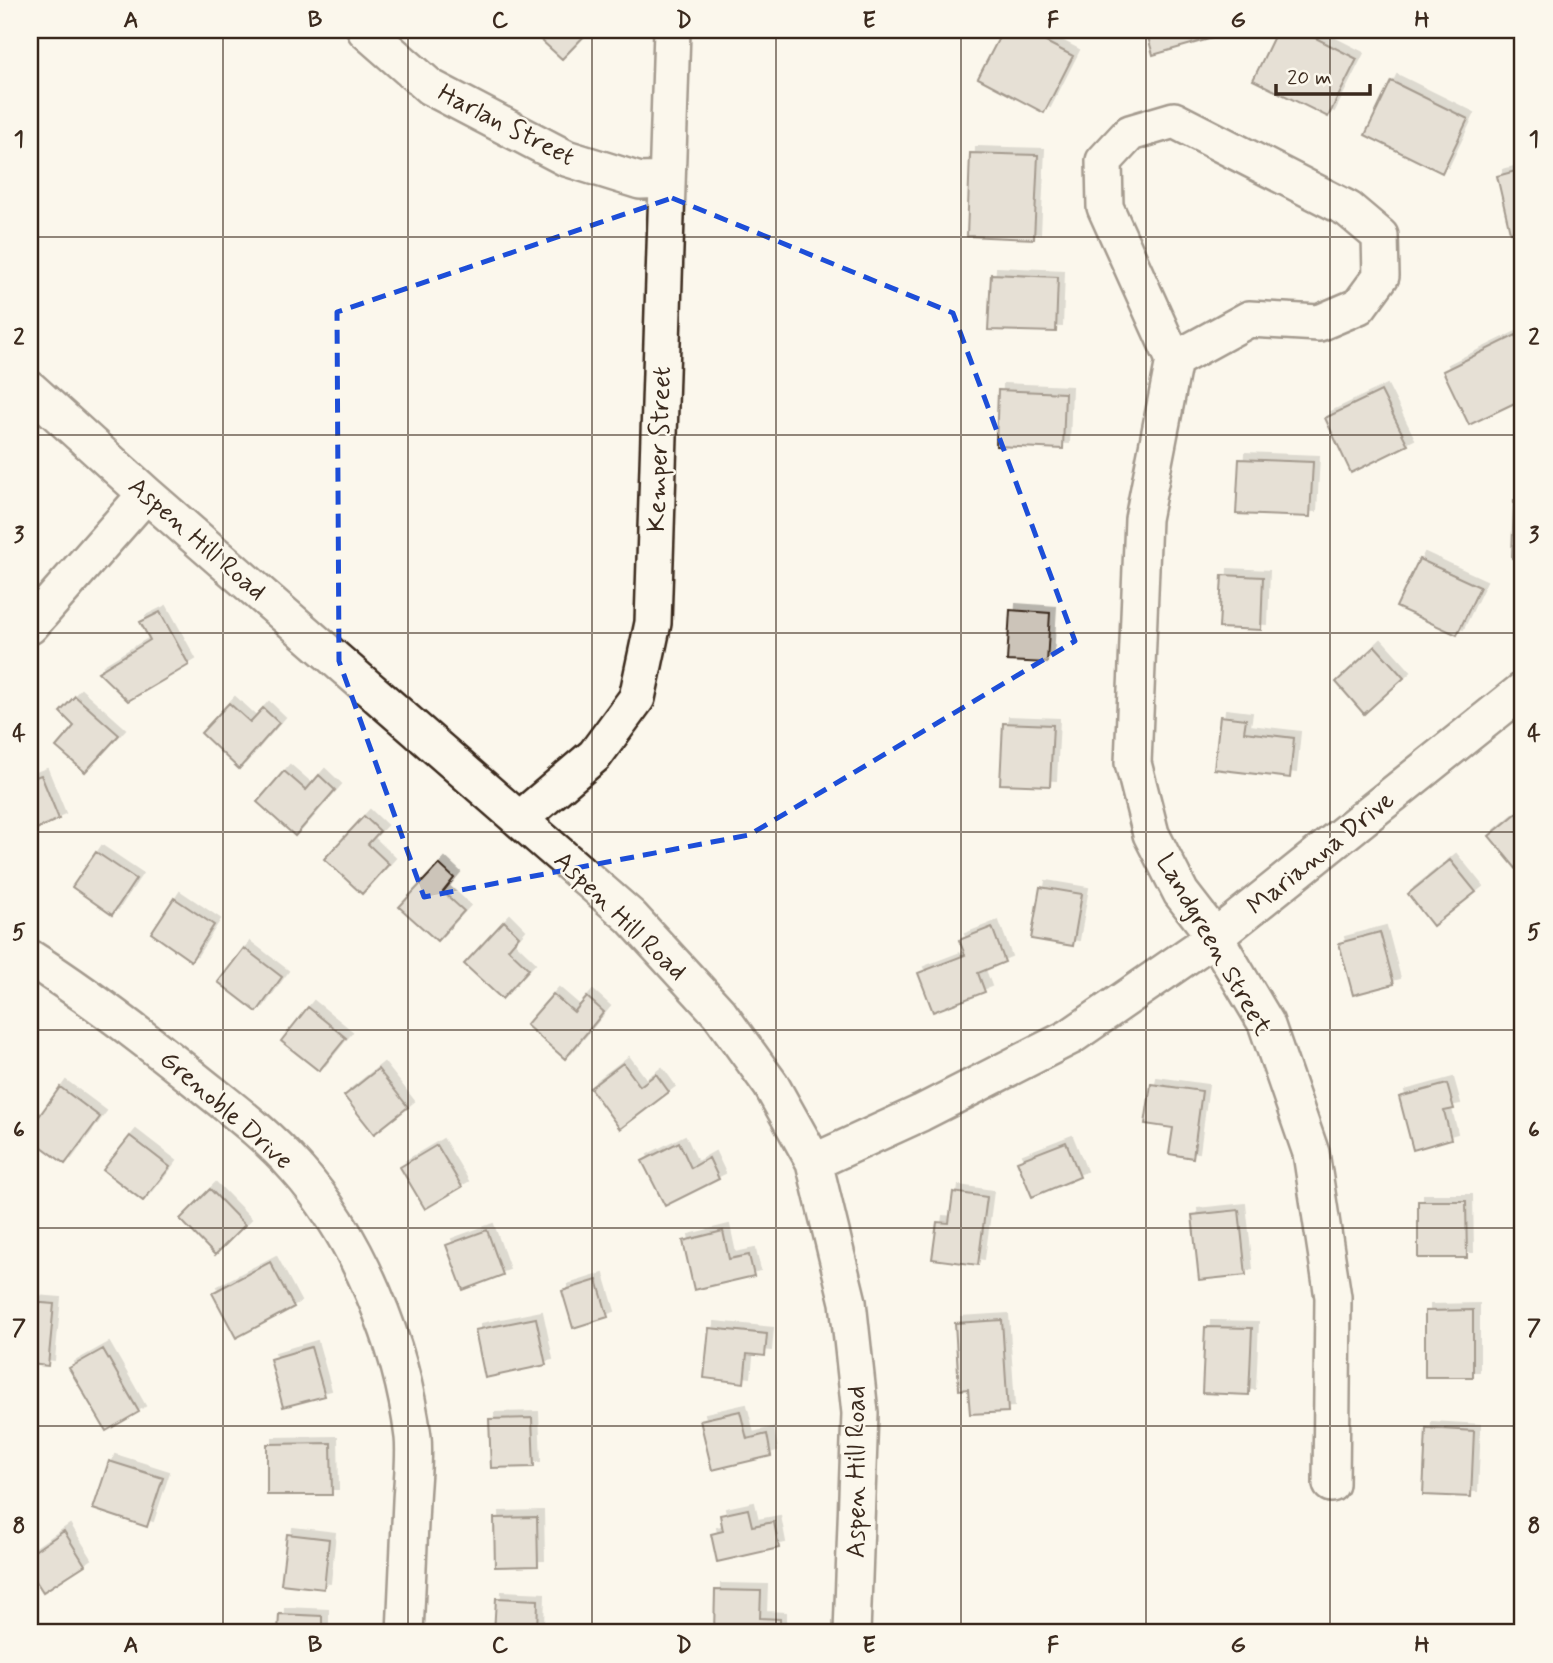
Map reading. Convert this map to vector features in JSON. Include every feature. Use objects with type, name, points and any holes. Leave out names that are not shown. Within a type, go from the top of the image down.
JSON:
[{"type":"street","name":"Harlan Street","points":[[365,30],[430,87],[566,158],[640,181],[666,180]]},
{"type":"street","name":"Kemper Street","points":[[520,819],[595,755],[637,698],[653,623],[672,30]]},
{"type":"street","points":[[1174,120],[1348,209],[1380,236],[1381,276],[1359,306],[1319,323],[1249,319],[1174,360],[1105,207],[1104,161],[1130,133],[1174,120]]},
{"type":"street","name":"Landgreen Street","points":[[1174,360],[1143,519],[1133,763],[1151,834],[1181,893],[1215,937],[1266,1023],[1311,1153],[1333,1297],[1331,1485]]},
{"type":"street","name":"Aspen Hill Road","points":[[30,389],[146,494],[631,917],[719,1013],[771,1085],[814,1162],[848,1302],[860,1413],[852,1633]]},
{"type":"street","points":[[30,626],[146,494]]},
{"type":"street","name":"Marianna Drive","points":[[814,1162],[921,1113],[1070,1038],[1215,937],[1523,690]]},
{"type":"street","name":"Grenoble Drive","points":[[30,958],[143,1036],[242,1115],[296,1168],[332,1213],[364,1271],[390,1340],[413,1439],[405,1633]]},
{"type":"highlighted area","points":[[672,198],[953,313],[1075,641],[749,835],[424,897],[339,661],[337,312]]},
{"type":"building","points":[[530,30],[590,30],[562,59]]},
{"type":"building","points":[[1003,30],[1023,30],[1073,56],[1044,113],[978,78]]},
{"type":"building","points":[[1146,30],[1214,30],[1216,37],[1153,55]]},
{"type":"building","points":[[1277,30],[1300,30],[1357,59],[1328,117],[1253,80]]},
{"type":"building","points":[[1391,81],[1468,119],[1442,173],[1365,135]]},
{"type":"building","points":[[970,153],[1038,155],[1034,239],[967,236]]},
{"type":"building","points":[[1523,169],[1523,229],[1510,232],[1497,176]]},
{"type":"building","points":[[991,274],[1058,277],[1056,332],[988,330]]},
{"type":"building","points":[[1516,335],[1523,350],[1523,399],[1469,425],[1443,371]]},
{"type":"building","points":[[998,390],[1065,393],[1063,449],[996,446]]},
{"type":"building","points":[[1381,391],[1408,445],[1351,473],[1325,418]]},
{"type":"building","points":[[1239,459],[1313,462],[1310,517],[1236,514]]},
{"type":"building","points":[[1514,500],[1523,501],[1523,559],[1512,558]]},
{"type":"building","points":[[1419,559],[1480,587],[1457,635],[1396,607]]},
{"type":"building","points":[[1222,575],[1263,577],[1261,630],[1219,628]]},
{"type":"building","points":[[1010,610],[1050,613],[1047,663],[1007,661]]},
{"type":"building","points":[[160,612],[189,665],[128,701],[98,672],[150,640],[140,622]]},
{"type":"building","points":[[1375,646],[1404,678],[1364,714],[1336,682]]},
{"type":"building","points":[[75,696],[119,735],[85,772],[56,747],[74,726],[60,712]]},
{"type":"building","points":[[229,703],[250,722],[263,708],[279,723],[239,769],[201,733]]},
{"type":"building","points":[[1220,716],[1246,719],[1244,732],[1294,738],[1290,778],[1214,769]]},
{"type":"building","points":[[1003,723],[1053,725],[1050,786],[1000,784]]},
{"type":"building","points":[[284,771],[306,790],[319,775],[335,790],[295,836],[257,802]]},
{"type":"building","points":[[41,775],[59,819],[30,832],[30,779]]},
{"type":"building","points":[[1517,813],[1523,821],[1523,867],[1518,871],[1489,836]]},
{"type":"building","points":[[364,816],[380,831],[368,844],[389,864],[362,894],[324,859]]},
{"type":"building","points":[[96,852],[136,879],[112,915],[72,887]]},
{"type":"building","points":[[1450,860],[1476,892],[1433,926],[1408,894]]},
{"type":"building","points":[[439,864],[454,878],[443,892],[464,911],[437,941],[399,907]]},
{"type":"building","points":[[1040,887],[1082,894],[1073,946],[1031,939]]},
{"type":"building","points":[[174,898],[214,925],[191,961],[151,933]]},
{"type":"building","points":[[504,921],[519,936],[508,949],[529,969],[502,999],[464,964]]},
{"type":"building","points":[[992,927],[1005,962],[978,973],[985,992],[933,1012],[918,973],[965,955],[959,940]]},
{"type":"building","points":[[1380,932],[1394,984],[1353,995],[1339,943]]},
{"type":"building","points":[[244,948],[282,977],[257,1012],[218,982]]},
{"type":"building","points":[[553,994],[574,1012],[587,997],[604,1012],[565,1059],[526,1025]]},
{"type":"building","points":[[308,1007],[346,1038],[319,1071],[281,1041]]},
{"type":"building","points":[[623,1063],[640,1086],[656,1074],[669,1092],[620,1129],[590,1088]]},
{"type":"building","points":[[378,1069],[408,1107],[374,1134],[344,1096]]},
{"type":"building","points":[[1151,1084],[1202,1091],[1193,1158],[1169,1154],[1173,1128],[1145,1124]]},
{"type":"building","points":[[1447,1084],[1454,1109],[1444,1111],[1451,1139],[1413,1150],[1399,1097]]},
{"type":"building","points":[[60,1087],[100,1117],[65,1164],[30,1138],[30,1129]]},
{"type":"building","points":[[130,1136],[170,1167],[143,1201],[103,1170]]},
{"type":"building","points":[[679,1142],[691,1168],[709,1158],[719,1179],[665,1206],[642,1161]]},
{"type":"building","points":[[1066,1142],[1080,1177],[1032,1197],[1017,1161]]},
{"type":"building","points":[[437,1145],[462,1187],[425,1209],[400,1167]]},
{"type":"building","points":[[210,1189],[245,1225],[215,1255],[180,1219]]},
{"type":"building","points":[[953,1192],[987,1197],[978,1265],[932,1259],[937,1222],[949,1223]]},
{"type":"building","points":[[1418,1201],[1466,1201],[1467,1258],[1418,1258]]},
{"type":"building","points":[[1239,1210],[1246,1275],[1199,1280],[1192,1215]]},
{"type":"building","points":[[487,1230],[503,1275],[463,1290],[446,1245]]},
{"type":"building","points":[[723,1231],[729,1259],[749,1255],[754,1276],[694,1290],[683,1241]]},
{"type":"building","points":[[270,1262],[294,1307],[236,1338],[212,1293]]},
{"type":"building","points":[[597,1280],[608,1317],[573,1328],[562,1291]]},
{"type":"building","points":[[30,1302],[54,1304],[48,1366],[30,1364]]},
{"type":"building","points":[[1473,1310],[1473,1377],[1425,1377],[1425,1311]]},
{"type":"building","points":[[536,1318],[546,1365],[485,1378],[475,1330]]},
{"type":"building","points":[[1002,1320],[1008,1412],[970,1414],[968,1389],[959,1390],[955,1323]]},
{"type":"building","points":[[1205,1327],[1252,1328],[1249,1395],[1202,1393]]},
{"type":"building","points":[[709,1328],[767,1334],[765,1356],[747,1354],[744,1383],[704,1378]]},
{"type":"building","points":[[311,1347],[325,1396],[283,1407],[270,1359]]},
{"type":"building","points":[[103,1349],[139,1412],[106,1431],[69,1368]]},
{"type":"building","points":[[740,1411],[747,1439],[767,1434],[771,1456],[712,1470],[700,1420]]},
{"type":"building","points":[[532,1418],[534,1467],[491,1468],[489,1419]]},
{"type":"building","points":[[1426,1428],[1474,1431],[1471,1497],[1423,1495]]},
{"type":"building","points":[[331,1443],[332,1495],[267,1495],[267,1444]]},
{"type":"building","points":[[109,1461],[163,1478],[147,1527],[93,1509]]},
{"type":"building","points":[[748,1509],[752,1526],[774,1522],[779,1548],[717,1562],[711,1534],[723,1531],[720,1515]]},
{"type":"building","points":[[537,1517],[538,1566],[495,1567],[494,1518]]},
{"type":"building","points":[[64,1531],[85,1565],[43,1592],[30,1572],[30,1554]]},
{"type":"building","points":[[287,1534],[329,1539],[324,1589],[281,1584]]},
{"type":"building","points":[[715,1590],[761,1591],[760,1618],[780,1619],[780,1633],[714,1633]]},
{"type":"building","points":[[496,1598],[538,1600],[537,1633],[494,1633]]},
{"type":"building","points":[[279,1614],[322,1616],[322,1633],[278,1633]]}]
